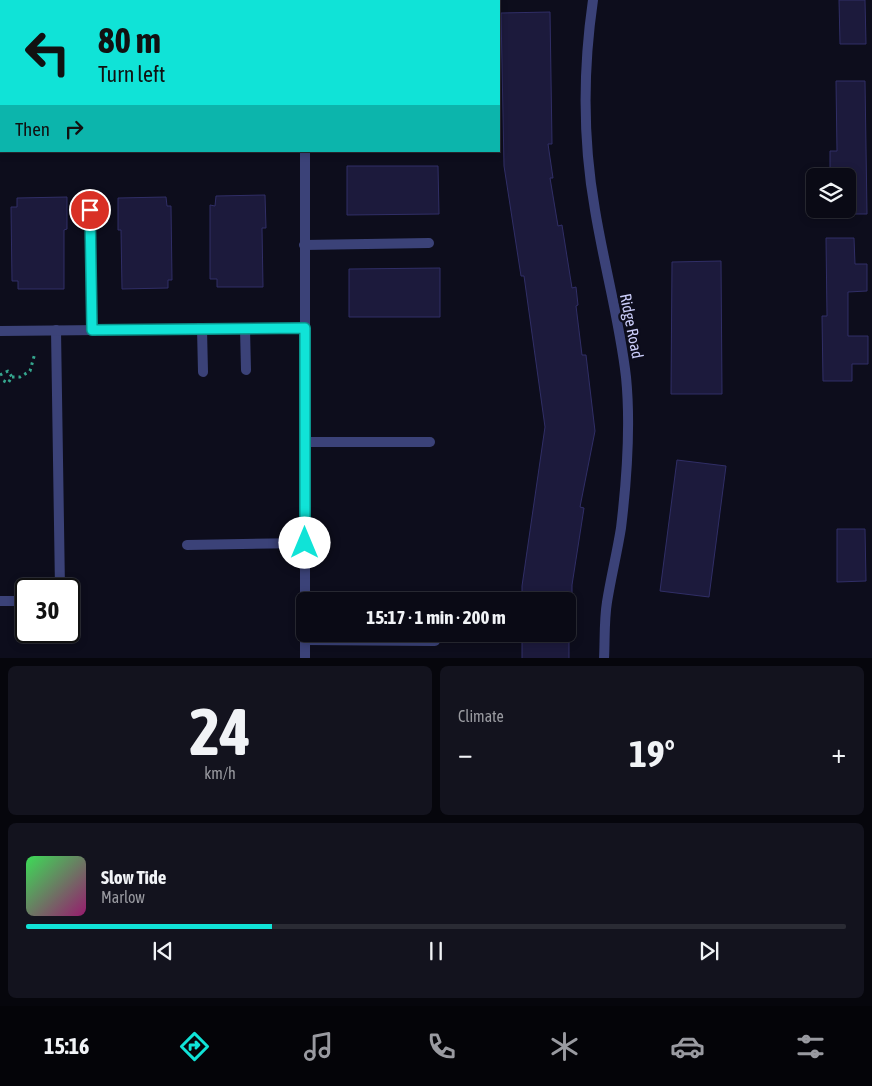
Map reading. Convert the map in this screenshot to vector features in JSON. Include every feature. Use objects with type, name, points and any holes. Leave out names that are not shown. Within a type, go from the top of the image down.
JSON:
[{"type":"street","name":"Ridge Road","points":[[593,0],[589,27],[586,102],[588,155],[594,208],[626,376],[628,415],[628,452],[621,528],[607,604],[604,658]]},
{"type":"street","points":[[304,152],[305,592]]},
{"type":"street","points":[[90,210],[92,330]]},
{"type":"street","points":[[304,244],[429,243]]},
{"type":"street","points":[[0,331],[305,328]]},
{"type":"street","points":[[202,329],[202,372]]},
{"type":"street","points":[[245,329],[246,370]]},
{"type":"street","points":[[56,330],[60,578]]},
{"type":"street","points":[[305,442],[430,442]]},
{"type":"street","points":[[187,545],[305,543]]},
{"type":"street","points":[[0,601],[15,601]]},
{"type":"street","points":[[305,642],[305,658]]},
{"type":"path","points":[[12,377],[20,377],[30,371],[35,354]]},
{"type":"path","points":[[0,375],[8,371],[12,377]]},
{"type":"path","points":[[0,380],[8,383],[12,377]]},
{"type":"building","points":[[839,0],[865,0],[866,44],[840,44]]},
{"type":"building","points":[[550,12],[552,144],[548,144],[553,178],[550,178],[558,226],[562,225],[572,288],[576,287],[578,305],[576,306],[582,355],[586,355],[595,431],[580,507],[584,508],[572,592],[522,592],[545,427],[524,276],[521,276],[504,166],[501,13]]},
{"type":"building","points":[[836,81],[865,81],[867,214],[856,214],[856,168],[830,168],[830,151],[837,151]]},
{"type":"building","points":[[347,166],[438,166],[439,214],[347,215]]},
{"type":"building","points":[[265,195],[266,228],[262,228],[263,287],[217,287],[217,279],[210,279],[210,205],[215,206],[216,196]]},
{"type":"building","points":[[67,197],[67,229],[64,230],[64,289],[18,289],[18,281],[12,281],[11,207],[17,207],[17,198]]},
{"type":"building","points":[[166,197],[167,206],[171,206],[172,280],[168,280],[168,288],[122,289],[121,230],[118,230],[118,198]]},
{"type":"building","points":[[826,238],[854,238],[855,264],[867,264],[867,291],[848,292],[848,336],[868,336],[868,364],[852,364],[852,381],[823,381],[822,316],[827,316]]},
{"type":"building","points":[[721,261],[722,394],[671,394],[672,262]]},
{"type":"building","points":[[440,268],[440,317],[349,317],[349,269]]},
{"type":"building","points":[[677,460],[726,466],[709,597],[660,591]]},
{"type":"building","points":[[837,529],[865,529],[866,581],[837,582]]},
{"type":"building","points":[[522,642],[569,642],[569,658],[522,658]]},
{"type":"route","points":[[90,210],[92,330],[305,328],[305,543]]}]
